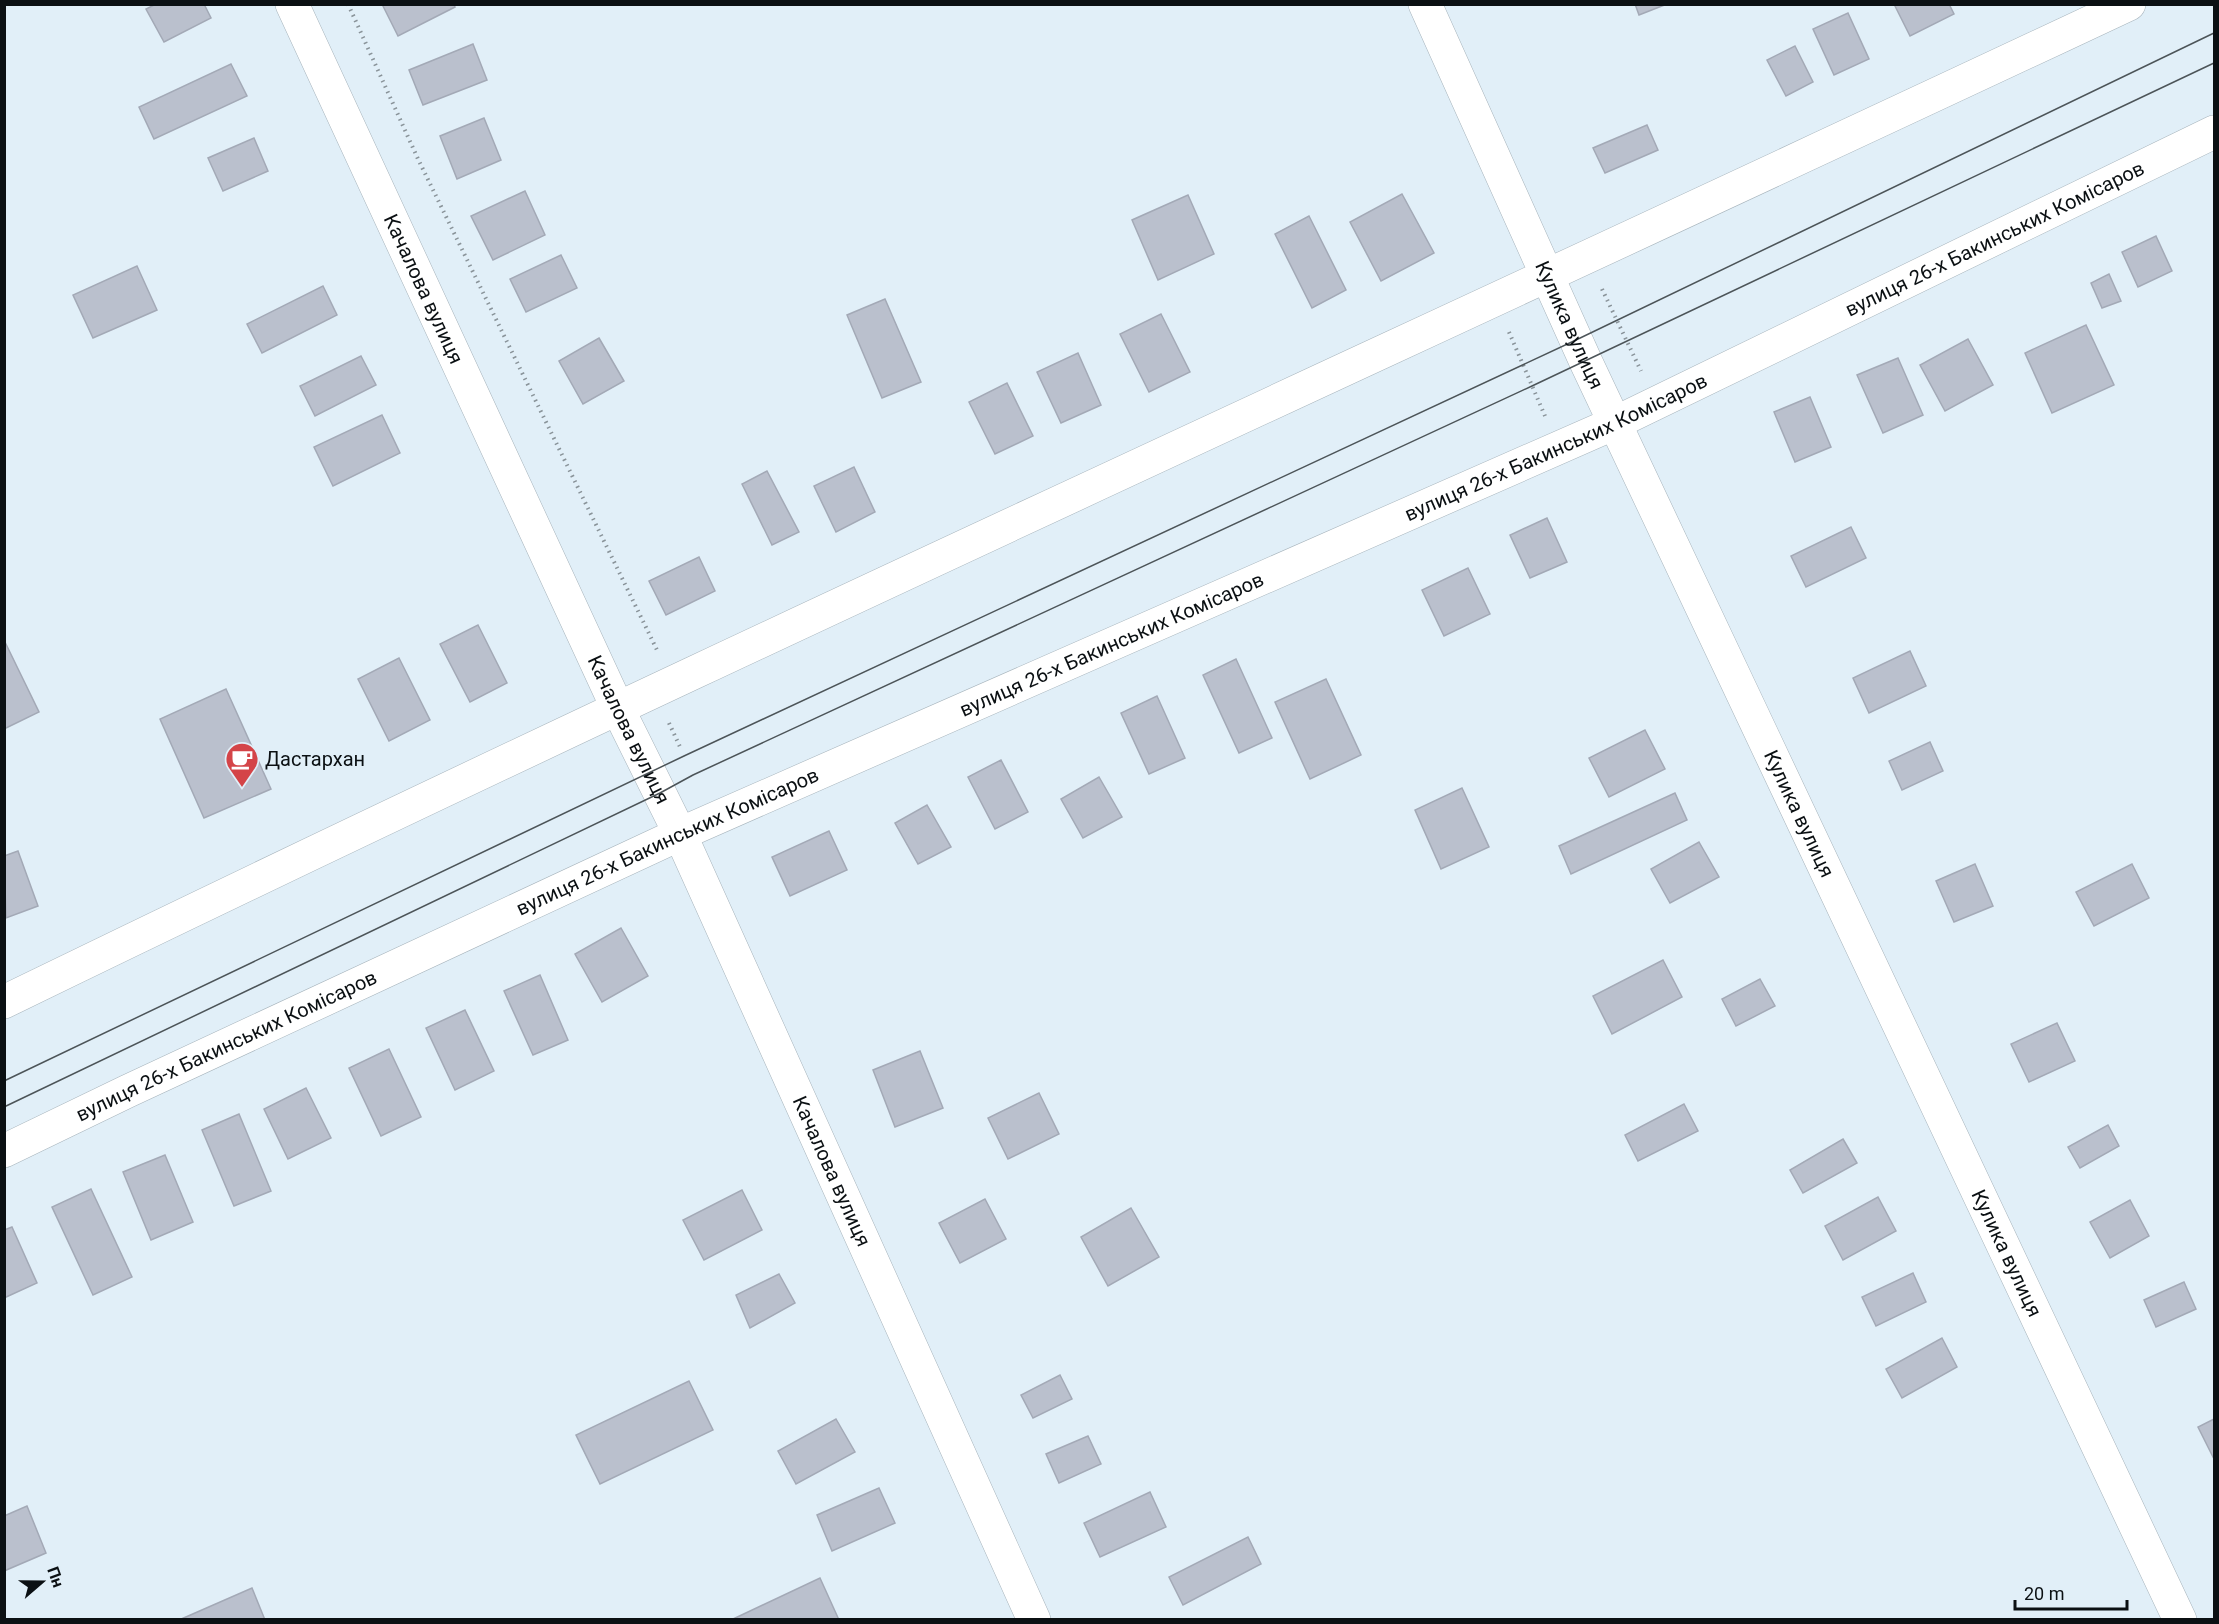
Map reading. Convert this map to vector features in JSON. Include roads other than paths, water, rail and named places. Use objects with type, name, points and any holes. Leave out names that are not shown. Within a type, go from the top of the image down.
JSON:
[{"type":"street","name":"Качалова вулиця","points":[[292,4],[617,707],[680,834],[1034,1620]]},
{"type":"street","name":"Кулика вулиця","points":[[1425,4],[1615,423],[2180,1620]]},
{"type":"street","points":[[4,1002],[617,707],[1496,301],[2129,4]]},
{"type":"street","name":"вулиця 26-х Бакинських Комісаров","points":[[4,1151],[680,834],[1615,423],[2214,132]]},
{"type":"tram line","points":[[4,1081],[684,756],[1576,340],[2214,33]]},
{"type":"tram line","points":[[4,1107],[660,793],[693,775],[1532,386],[2214,63]]},
{"type":"place","name":"Дастархан","points":[[242,788]]}]
